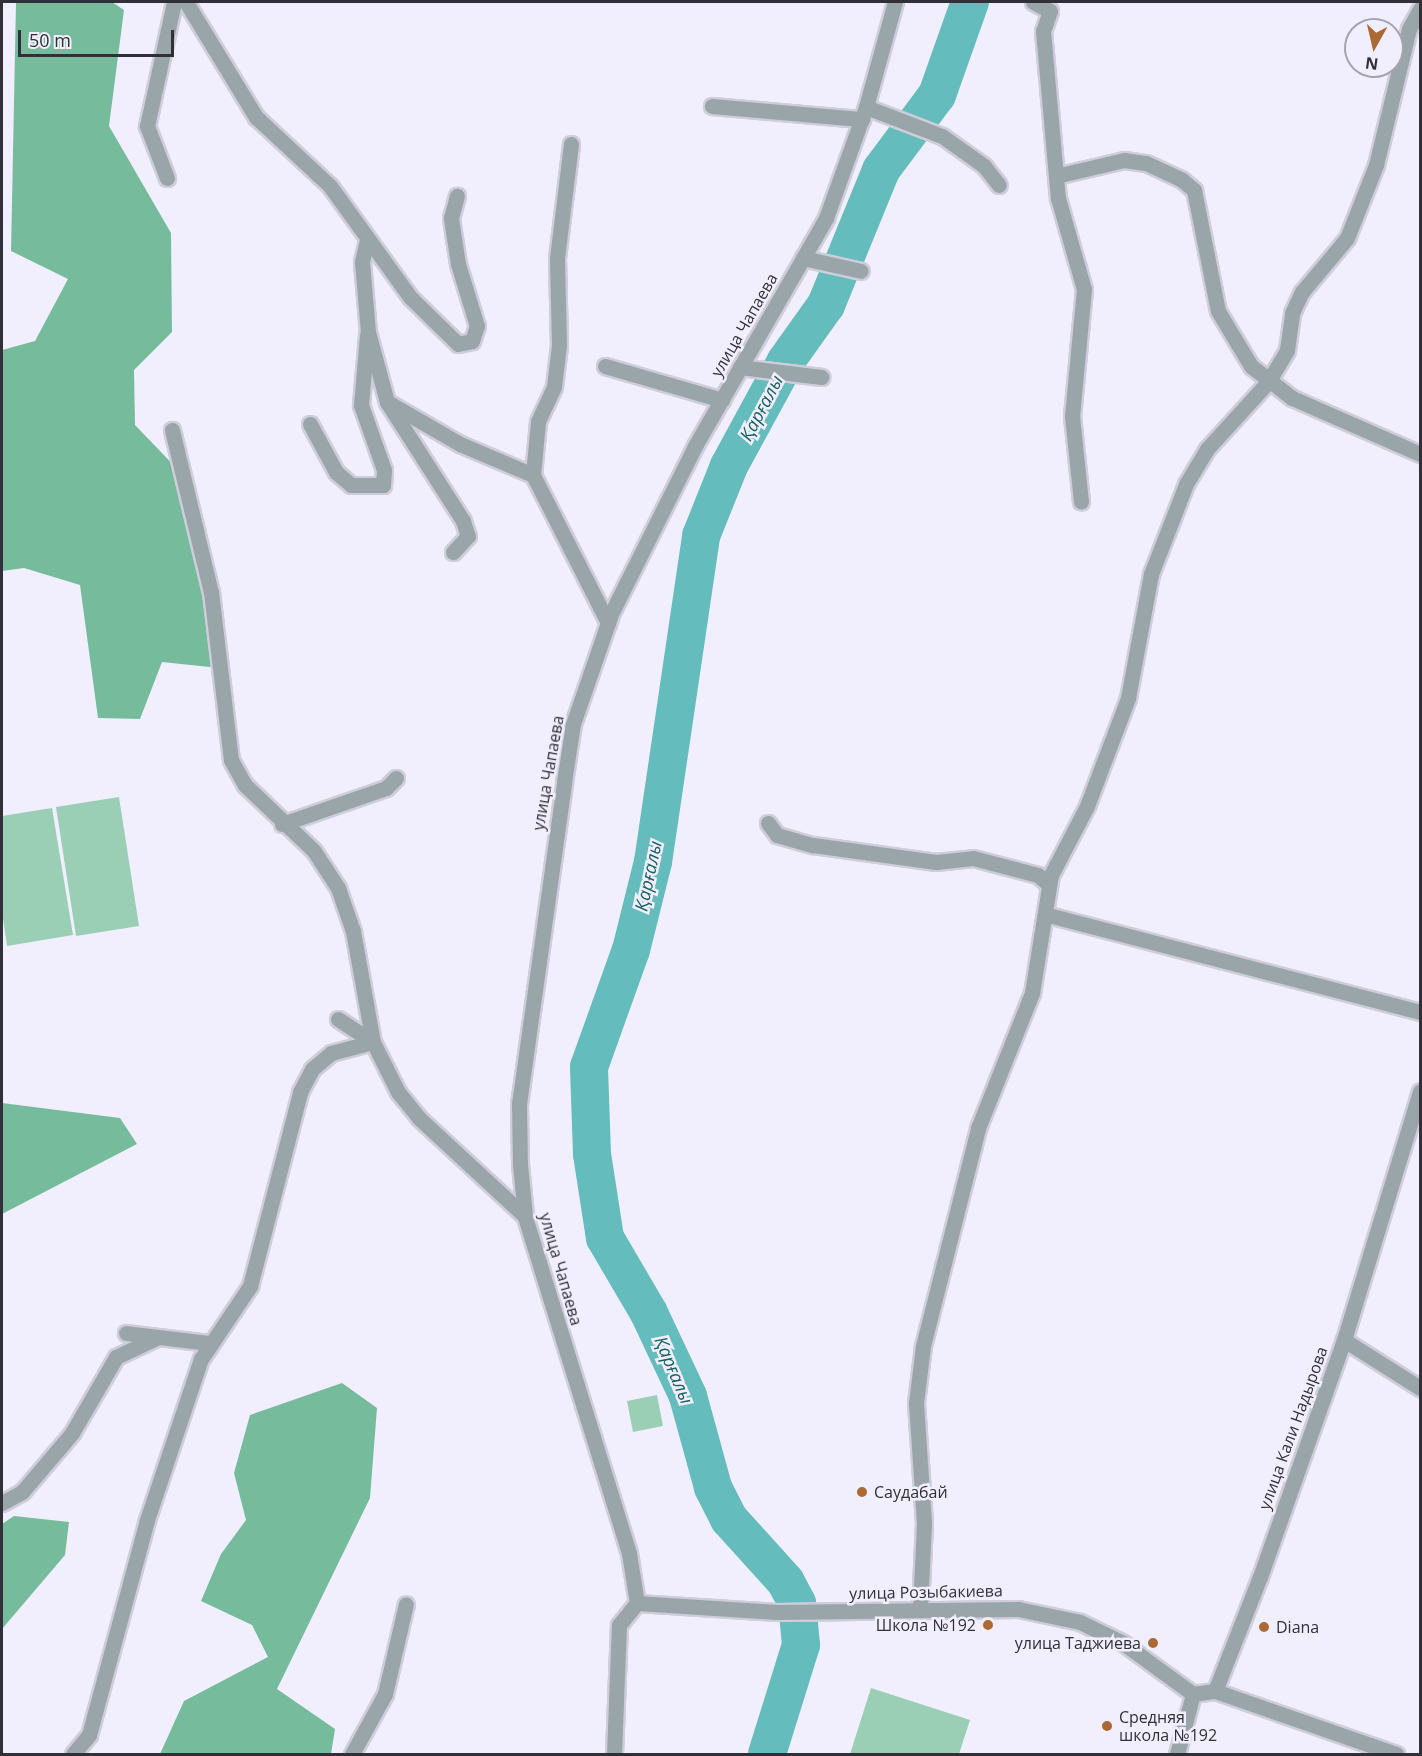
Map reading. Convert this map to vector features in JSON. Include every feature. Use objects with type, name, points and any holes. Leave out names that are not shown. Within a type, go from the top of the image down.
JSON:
[{"type":"street","points":[[167,178],[147,126],[174,2]]},
{"type":"street","points":[[186,2],[256,117],[330,186],[367,240],[444,335],[459,344],[472,341],[474,309],[458,264],[451,218],[457,196]]},
{"type":"street","name":"улица Чапаева","points":[[637,1603],[629,1553],[525,1216],[519,1104],[535,961],[573,724],[608,624],[722,400],[826,218],[864,113],[895,2]]},
{"type":"street","points":[[1033,2],[1050,11],[1043,31],[1056,173],[1084,289],[1072,416],[1081,502]]},
{"type":"street","points":[[920,1608],[924,1523],[916,1403],[923,1346],[975,1138],[1032,993],[1048,915],[1049,885],[1087,806],[1128,698],[1151,574],[1186,484],[1207,449],[1268,382],[1287,350],[1292,313],[1302,292],[1347,238],[1376,165],[1409,29],[1420,9]]},
{"type":"street","points":[[712,106],[905,117],[936,132],[984,166],[999,185]]},
{"type":"street","points":[[571,144],[557,258],[559,345],[554,387],[538,422],[533,475],[608,624]]},
{"type":"street","points":[[1056,173],[1124,160],[1166,170],[1194,190],[1218,311],[1236,347],[1268,382],[1292,398],[1420,454]]},
{"type":"street","points":[[367,240],[362,262],[368,332],[387,402],[464,521],[468,536],[453,552]]},
{"type":"street","points":[[803,258],[861,271]]},
{"type":"street","points":[[310,424],[336,472],[351,485],[383,485],[384,470],[361,405],[368,332]]},
{"type":"street","points":[[605,366],[722,400]]},
{"type":"street","points":[[741,367],[821,377]]},
{"type":"street","points":[[387,402],[460,444],[533,475]]},
{"type":"street","points":[[172,430],[211,592],[231,760],[245,785],[282,824],[314,851],[338,888],[358,955],[373,1042],[398,1092],[419,1118],[525,1216]]},
{"type":"street","points":[[282,824],[386,788],[396,778]]},
{"type":"street","points":[[768,823],[777,835],[801,843],[936,862],[973,858],[1038,875],[1049,885]]},
{"type":"street","points":[[1048,915],[1420,1012]]},
{"type":"street","points":[[339,1019],[373,1042]]},
{"type":"street","points":[[73,1755],[89,1735],[147,1520],[209,1343],[250,1286],[300,1092],[312,1069],[331,1053],[373,1042]]},
{"type":"street","name":"улица Кали Надырова","points":[[1215,1691],[1344,1340],[1420,1091]]},
{"type":"street","points":[[126,1333],[209,1343]]},
{"type":"street","points":[[2,1503],[22,1492],[72,1433],[116,1357],[156,1338]]},
{"type":"street","points":[[1344,1340],[1420,1388]]},
{"type":"street","points":[[614,1755],[619,1625],[637,1603]]},
{"type":"street","name":"улица Розыбакиева","points":[[637,1603],[777,1612],[920,1608],[1018,1609],[1080,1622],[1123,1643],[1193,1694]]},
{"type":"street","points":[[352,1755],[385,1694],[406,1604]]},
{"type":"street","points":[[1177,1755],[1193,1694],[1215,1691],[1396,1755]]},
{"type":"green space","points":[[16,2],[112,2],[124,10],[109,126],[171,233],[172,332],[134,370],[135,425],[185,477],[219,668],[162,662],[140,719],[98,718],[80,585],[24,568],[2,571],[2,350],[35,341],[68,279],[11,251]]},
{"type":"green space","points":[[119,797],[139,926],[76,936],[56,807]]},
{"type":"green space","points":[[52,808],[73,935],[7,946],[2,911],[2,816]]},
{"type":"green space","points":[[2,1103],[120,1118],[137,1144],[2,1214]]},
{"type":"green space","points":[[342,1383],[377,1408],[370,1498],[277,1689],[335,1729],[331,1754],[160,1754],[184,1701],[268,1657],[252,1625],[201,1601],[221,1554],[246,1520],[234,1473],[250,1415]]},
{"type":"green space","points":[[657,1395],[663,1426],[633,1432],[627,1401]]},
{"type":"green space","points":[[14,1516],[69,1522],[65,1555],[2,1629],[2,1524]]},
{"type":"green space","points":[[871,1688],[970,1720],[959,1754],[850,1754]]},
{"type":"waterway","name":"Қарғалы","points":[[767,1754],[801,1645],[797,1603],[786,1582],[729,1519],[713,1487],[688,1396],[649,1313],[605,1238],[592,1154],[589,1067],[631,950],[653,862],[701,536],[729,466],[786,361],[826,305],[881,170],[937,95],[970,2]]},
{"type":"place","name":"Саудабай","points":[[862,1492]]},
{"type":"place","name":"Школа №192","points":[[988,1625]]},
{"type":"place","name":"Diana","points":[[1264,1627]]},
{"type":"place","name":"улица Таджиева","points":[[1153,1643]]},
{"type":"place","name":"Средняя школа №192","points":[[1107,1726]]}]
